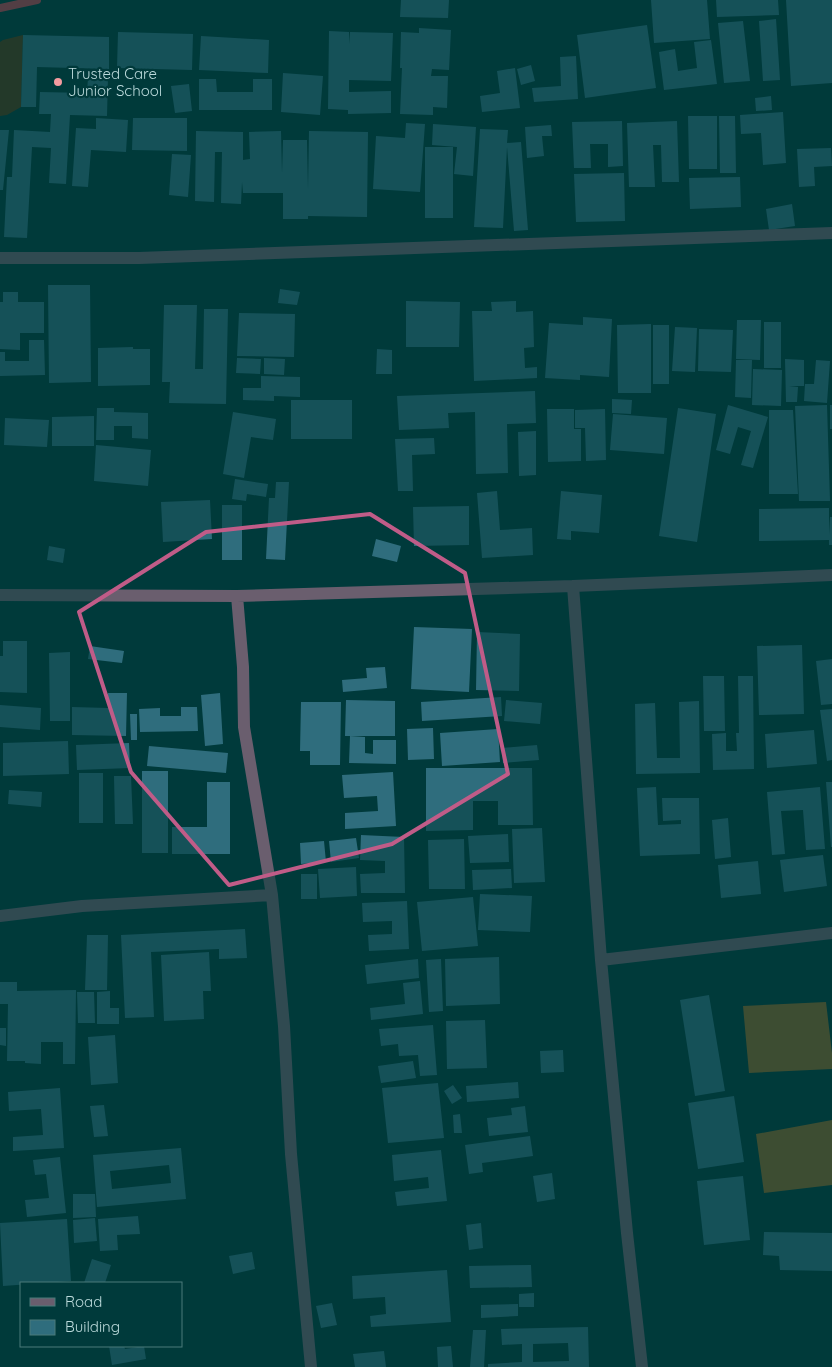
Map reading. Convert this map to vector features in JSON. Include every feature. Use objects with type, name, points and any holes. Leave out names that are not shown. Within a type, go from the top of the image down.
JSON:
[{"type":"street","points":[[0,258],[139,258],[832,233]]},
{"type":"street","points":[[0,595],[238,596],[832,576]]},
{"type":"street","points":[[573,586],[601,960],[642,1367]]},
{"type":"street","points":[[238,596],[243,667],[244,728],[272,895],[284,1026],[291,1154],[311,1367]]},
{"type":"street","points":[[0,916],[82,906],[272,895]]},
{"type":"street","points":[[601,960],[832,934]]},
{"type":"highlighted area","points":[[370,514],[465,573],[508,774],[392,844],[229,885],[131,772],[79,612],[206,532]]},
{"type":"shaded area","points":[[23,35],[21,107],[7,115],[0,116],[0,42]]},
{"type":"shaded area","points":[[826,1002],[832,1069],[749,1073],[743,1006]]},
{"type":"shaded area","points":[[832,1120],[832,1185],[764,1193],[756,1134]]},
{"type":"building","points":[[401,0],[449,0],[448,18],[400,17]]},
{"type":"building","points":[[651,0],[707,0],[710,39],[654,43]]},
{"type":"building","points":[[716,0],[778,0],[779,15],[717,17]]},
{"type":"building","points":[[786,0],[832,0],[832,83],[791,86]]},
{"type":"building","points":[[776,19],[780,80],[763,81],[759,21]]},
{"type":"building","points":[[743,21],[750,81],[724,83],[718,23]]},
{"type":"building","points":[[647,25],[656,88],[585,98],[577,35]]},
{"type":"building","points":[[419,28],[451,30],[449,70],[432,69],[431,76],[448,76],[447,108],[433,107],[433,115],[400,114],[401,32],[419,33]]},
{"type":"building","points":[[329,31],[349,32],[350,44],[350,32],[393,33],[391,81],[349,80],[349,92],[391,91],[391,113],[348,114],[348,110],[328,109]]},
{"type":"building","points":[[118,32],[193,34],[192,70],[117,68]]},
{"type":"building","points":[[23,35],[109,37],[109,69],[37,67],[36,107],[21,107]]},
{"type":"building","points":[[201,36],[269,40],[268,73],[199,70]]},
{"type":"building","points":[[711,40],[717,84],[664,90],[659,52],[675,49],[678,71],[697,68],[694,42]]},
{"type":"building","points":[[576,56],[578,99],[534,102],[532,88],[561,86],[560,57]]},
{"type":"building","points":[[531,65],[535,81],[521,85],[517,69]]},
{"type":"building","points":[[515,68],[520,108],[482,112],[480,96],[500,93],[497,71]]},
{"type":"building","points":[[283,73],[323,76],[320,115],[281,112]]},
{"type":"building","points":[[88,77],[108,77],[107,116],[70,115],[66,184],[49,183],[51,148],[32,147],[27,238],[4,237],[7,177],[12,177],[14,130],[50,132],[51,114],[39,114],[40,92],[87,93]]},
{"type":"building","points":[[199,79],[216,79],[217,92],[253,92],[253,79],[272,79],[272,110],[199,110]]},
{"type":"building","points":[[189,84],[192,111],[175,113],[171,86]]},
{"type":"building","points":[[771,96],[772,110],[756,111],[755,98]]},
{"type":"building","points":[[783,112],[786,163],[763,165],[761,133],[741,134],[740,115]]},
{"type":"building","points":[[688,116],[717,116],[717,169],[689,169]]},
{"type":"building","points":[[719,116],[735,116],[736,173],[720,173]]},
{"type":"building","points":[[96,118],[128,120],[126,152],[91,150],[88,187],[72,186],[76,128],[96,129]]},
{"type":"building","points":[[133,118],[187,118],[187,151],[132,150]]},
{"type":"building","points":[[622,121],[623,166],[608,167],[608,144],[590,144],[591,168],[574,168],[572,122]]},
{"type":"building","points":[[677,121],[679,182],[662,182],[661,145],[653,145],[655,187],[629,187],[627,123]]},
{"type":"building","points":[[406,123],[425,124],[420,192],[373,189],[376,136],[405,138]]},
{"type":"building","points":[[433,124],[476,127],[473,176],[454,174],[457,147],[432,145]]},
{"type":"building","points":[[551,125],[552,136],[542,136],[544,156],[527,158],[525,127]]},
{"type":"building","points":[[480,129],[508,130],[507,143],[521,142],[528,230],[514,231],[507,147],[503,228],[474,227]]},
{"type":"building","points":[[0,130],[9,130],[3,190],[0,190]]},
{"type":"building","points":[[196,131],[243,132],[243,160],[250,159],[249,132],[281,131],[282,173],[283,140],[307,140],[308,189],[309,131],[368,132],[367,217],[308,216],[308,219],[283,219],[283,193],[243,193],[242,182],[241,204],[221,203],[222,152],[215,152],[214,202],[195,201]]},
{"type":"building","points":[[425,147],[453,147],[453,218],[425,218]]},
{"type":"building","points":[[831,148],[832,166],[814,167],[815,186],[799,187],[797,149]]},
{"type":"building","points":[[172,154],[191,155],[188,197],[169,195]]},
{"type":"building","points":[[624,173],[625,221],[576,222],[574,174]]},
{"type":"building","points":[[740,177],[741,207],[690,209],[689,178]]},
{"type":"building","points":[[792,204],[795,226],[769,230],[766,209]]},
{"type":"building","points":[[48,285],[90,285],[91,382],[49,383]]},
{"type":"building","points":[[280,289],[300,292],[297,305],[278,303]]},
{"type":"building","points":[[3,292],[18,292],[18,302],[44,302],[44,333],[20,333],[20,350],[0,349],[0,302],[3,302]]},
{"type":"building","points":[[406,301],[460,302],[459,347],[406,347]]},
{"type":"building","points":[[516,301],[516,312],[533,311],[534,347],[524,348],[525,368],[537,367],[537,378],[474,381],[472,311],[492,311],[491,302]]},
{"type":"building","points":[[164,305],[197,305],[195,369],[203,369],[204,309],[228,309],[226,404],[169,403],[170,382],[162,382]]},
{"type":"building","points":[[239,313],[295,314],[294,357],[237,356]]},
{"type":"building","points":[[583,317],[612,319],[609,377],[580,375],[580,380],[545,378],[549,323],[583,325]]},
{"type":"building","points":[[737,320],[761,320],[760,360],[736,359]]},
{"type":"building","points":[[764,322],[781,322],[781,368],[764,368]]},
{"type":"building","points":[[651,324],[651,393],[618,393],[617,325]]},
{"type":"building","points":[[653,325],[669,325],[669,384],[653,384]]},
{"type":"building","points":[[675,327],[697,328],[695,372],[672,371]]},
{"type":"building","points":[[699,329],[733,330],[731,372],[698,371]]},
{"type":"building","points":[[29,340],[44,340],[45,375],[0,376],[0,352],[5,352],[5,361],[29,361]]},
{"type":"building","points":[[133,347],[133,349],[150,349],[150,385],[98,386],[98,348]]},
{"type":"building","points":[[377,349],[392,350],[392,374],[376,374]]},
{"type":"building","points":[[237,358],[261,359],[260,374],[236,373]]},
{"type":"building","points":[[264,358],[285,359],[284,375],[264,374]]},
{"type":"building","points":[[785,359],[804,360],[804,386],[789,386],[798,387],[797,402],[786,402]]},
{"type":"building","points":[[736,360],[752,360],[751,398],[735,397]]},
{"type":"building","points":[[816,360],[830,361],[827,403],[804,401],[805,384],[814,384]]},
{"type":"building","points":[[753,369],[782,370],[781,406],[752,405]]},
{"type":"building","points":[[261,376],[300,377],[300,397],[274,396],[274,401],[243,400],[243,388],[261,388]]},
{"type":"building","points":[[535,391],[536,423],[507,424],[508,473],[476,474],[475,412],[448,413],[449,428],[399,430],[397,396]]},
{"type":"building","points":[[612,399],[632,400],[631,414],[612,413]]},
{"type":"building","points":[[291,400],[352,400],[352,439],[291,439]]},
{"type":"building","points":[[728,405],[768,417],[753,468],[741,465],[751,431],[738,427],[730,454],[716,450]]},
{"type":"building","points":[[827,405],[830,501],[799,501],[795,406]]},
{"type":"building","points":[[830,405],[832,405],[832,429],[830,429]]},
{"type":"building","points":[[97,408],[114,408],[114,412],[148,413],[148,439],[132,438],[132,426],[114,426],[114,440],[96,440]]},
{"type":"building","points":[[678,408],[716,414],[697,542],[659,536]]},
{"type":"building","points":[[547,409],[574,409],[574,429],[581,429],[581,461],[548,462]]},
{"type":"building","points":[[605,409],[606,460],[586,461],[585,428],[575,428],[575,410]]},
{"type":"building","points":[[769,410],[793,410],[798,494],[769,494]]},
{"type":"building","points":[[233,412],[276,419],[273,440],[251,437],[244,478],[223,474]]},
{"type":"building","points":[[613,414],[667,418],[664,454],[610,450]]},
{"type":"building","points":[[94,416],[94,446],[52,446],[52,417]]},
{"type":"building","points":[[5,418],[49,420],[47,447],[4,445]]},
{"type":"building","points":[[536,431],[536,475],[519,476],[518,432]]},
{"type":"building","points":[[434,438],[435,454],[412,455],[413,491],[398,491],[395,439]]},
{"type":"building","points":[[96,445],[151,450],[148,486],[94,481]]},
{"type":"building","points":[[235,479],[268,484],[266,497],[247,494],[246,501],[232,499]]},
{"type":"building","points":[[276,482],[289,482],[285,560],[266,559],[269,498],[275,498]]},
{"type":"building","points":[[497,491],[500,530],[532,528],[533,555],[482,558],[477,493]]},
{"type":"building","points":[[561,491],[602,495],[599,533],[571,531],[571,540],[557,539]]},
{"type":"building","points":[[210,500],[212,539],[163,542],[161,502]]},
{"type":"building","points":[[222,505],[242,505],[242,560],[222,560]]},
{"type":"building","points":[[469,506],[469,545],[414,546],[413,507]]},
{"type":"building","points":[[829,508],[829,535],[830,517],[832,517],[832,545],[829,545],[829,540],[759,541],[759,509]]},
{"type":"building","points":[[376,539],[401,546],[397,562],[372,556]]},
{"type":"building","points":[[49,546],[65,549],[63,563],[47,560]]},
{"type":"building","points":[[414,627],[472,629],[469,692],[411,689]]},
{"type":"building","points":[[477,632],[520,634],[519,691],[476,690]]},
{"type":"building","points":[[3,641],[27,641],[27,693],[0,692],[0,656],[3,656]]},
{"type":"building","points":[[802,645],[804,714],[759,715],[757,646]]},
{"type":"building","points":[[90,646],[124,651],[122,663],[88,659]]},
{"type":"building","points":[[70,652],[70,721],[50,721],[49,653]]},
{"type":"building","points":[[832,659],[832,704],[821,705],[816,661]]},
{"type":"building","points":[[385,667],[387,688],[343,692],[342,680],[367,678],[366,668]]},
{"type":"building","points":[[703,676],[724,676],[725,731],[704,731]]},
{"type":"building","points":[[738,676],[753,676],[754,769],[713,770],[712,734],[726,733],[726,751],[737,751],[736,733],[739,733]]},
{"type":"building","points":[[108,693],[127,693],[126,736],[72,735],[72,707],[108,708]]},
{"type":"building","points":[[220,693],[223,744],[205,746],[201,695]]},
{"type":"building","points":[[501,697],[502,716],[422,721],[421,702]]},
{"type":"building","points":[[346,700],[395,701],[395,736],[345,736]]},
{"type":"building","points":[[506,700],[542,703],[540,724],[504,721]]},
{"type":"building","points":[[699,701],[700,773],[636,774],[635,704],[655,703],[657,758],[680,758],[679,702]]},
{"type":"building","points":[[301,702],[341,702],[340,765],[310,765],[310,751],[300,751]]},
{"type":"building","points":[[0,705],[41,708],[40,730],[0,727]]},
{"type":"building","points":[[181,707],[197,707],[198,731],[140,732],[139,709],[160,708],[160,716],[181,716]]},
{"type":"building","points":[[832,709],[832,760],[827,761],[820,710]]},
{"type":"building","points":[[130,714],[137,714],[137,740],[131,740]]},
{"type":"building","points":[[433,728],[434,759],[408,760],[407,729]]},
{"type":"building","points":[[498,729],[500,762],[442,766],[440,733]]},
{"type":"building","points":[[814,730],[817,764],[767,768],[765,734]]},
{"type":"building","points":[[350,736],[365,737],[365,753],[373,754],[373,740],[396,740],[396,764],[349,763]]},
{"type":"building","points":[[68,741],[69,774],[3,776],[3,743]]},
{"type":"building","points":[[129,743],[130,768],[77,770],[76,745]]},
{"type":"building","points":[[537,745],[539,760],[503,763],[502,748]]},
{"type":"building","points":[[149,746],[228,753],[226,773],[147,766]]},
{"type":"building","points":[[426,768],[532,768],[533,825],[498,825],[498,801],[473,801],[473,830],[426,831]]},
{"type":"building","points":[[142,771],[168,771],[168,853],[142,853]]},
{"type":"building","points":[[393,772],[396,826],[345,829],[345,813],[378,811],[377,796],[344,798],[342,775]]},
{"type":"building","points":[[79,773],[103,773],[103,823],[79,823]]},
{"type":"building","points":[[114,776],[131,776],[133,824],[115,824]]},
{"type":"building","points":[[207,782],[230,782],[230,854],[172,854],[172,827],[207,827]]},
{"type":"building","points":[[826,782],[832,782],[832,847],[831,847]]},
{"type":"building","points":[[656,787],[658,825],[681,824],[681,820],[663,821],[662,798],[699,798],[700,854],[640,856],[637,788]]},
{"type":"building","points":[[820,787],[825,849],[806,850],[803,810],[781,811],[785,854],[772,855],[767,792]]},
{"type":"building","points":[[9,790],[42,792],[41,807],[8,804]]},
{"type":"building","points":[[728,818],[731,857],[715,859],[712,820]]},
{"type":"building","points":[[542,828],[545,882],[514,883],[512,829]]},
{"type":"building","points":[[508,834],[509,862],[470,863],[468,836]]},
{"type":"building","points":[[361,835],[404,837],[405,893],[361,893],[360,874],[385,873],[385,861],[360,860]]},
{"type":"building","points":[[356,838],[359,858],[331,862],[329,841]]},
{"type":"building","points":[[464,839],[465,889],[429,889],[428,840]]},
{"type":"building","points":[[324,841],[326,862],[301,864],[300,843]]},
{"type":"building","points":[[823,855],[827,886],[784,892],[780,860]]},
{"type":"building","points":[[758,861],[761,894],[721,898],[718,865]]},
{"type":"building","points":[[356,867],[357,896],[320,898],[318,869]]},
{"type":"building","points":[[511,869],[512,888],[473,890],[472,870]]},
{"type":"building","points":[[301,874],[317,874],[317,899],[301,899]]},
{"type":"building","points":[[480,894],[532,896],[530,932],[478,930]]},
{"type":"building","points":[[473,897],[478,946],[422,951],[417,902]]},
{"type":"building","points":[[407,901],[409,949],[369,951],[368,935],[392,934],[392,921],[363,922],[362,903]]},
{"type":"building","points":[[245,929],[247,958],[219,959],[219,949],[151,952],[154,1017],[125,1018],[121,935]]},
{"type":"building","points":[[87,935],[108,935],[107,990],[85,990]]},
{"type":"building","points":[[209,952],[211,991],[203,991],[204,1019],[164,1021],[161,955]]},
{"type":"building","points":[[499,957],[500,1004],[446,1006],[445,959]]},
{"type":"building","points":[[418,959],[419,978],[367,984],[365,965]]},
{"type":"building","points":[[441,959],[443,1011],[429,1012],[426,960]]},
{"type":"building","points":[[420,981],[423,1014],[371,1020],[370,1008],[405,1004],[403,983]]},
{"type":"building","points":[[0,982],[17,982],[17,991],[76,990],[75,1064],[63,1064],[63,1042],[41,1042],[41,1064],[25,1063],[25,1061],[7,1061],[8,1004],[0,1004]]},
{"type":"building","points":[[110,991],[110,1008],[119,1008],[119,1024],[97,1024],[97,992]]},
{"type":"building","points":[[77,992],[94,992],[95,1023],[78,1023]]},
{"type":"building","points":[[709,995],[725,1091],[695,1096],[680,1000]]},
{"type":"building","points":[[485,1020],[487,1068],[447,1069],[446,1021]]},
{"type":"building","points":[[433,1025],[437,1075],[420,1076],[418,1055],[399,1056],[398,1044],[381,1046],[379,1029]]},
{"type":"building","points":[[0,1028],[6,1028],[6,1046],[0,1045]]},
{"type":"building","points":[[115,1035],[118,1083],[91,1085],[88,1037]]},
{"type":"building","points":[[563,1050],[564,1072],[541,1073],[540,1051]]},
{"type":"building","points":[[413,1061],[416,1078],[381,1083],[378,1066]]},
{"type":"building","points":[[518,1082],[519,1098],[467,1102],[466,1086]]},
{"type":"building","points":[[438,1083],[444,1138],[388,1143],[382,1088]]},
{"type":"building","points":[[453,1085],[462,1098],[452,1104],[444,1091]]},
{"type":"building","points":[[60,1088],[64,1148],[13,1151],[13,1137],[43,1135],[41,1109],[9,1111],[8,1092]]},
{"type":"building","points":[[734,1096],[744,1162],[698,1169],[688,1103]]},
{"type":"building","points":[[104,1105],[108,1136],[94,1137],[90,1106]]},
{"type":"building","points":[[525,1106],[528,1132],[489,1136],[487,1118],[512,1115],[511,1108]]},
{"type":"building","points":[[460,1114],[462,1133],[454,1133],[453,1115]]},
{"type":"building","points":[[530,1136],[533,1156],[482,1163],[483,1172],[469,1174],[465,1145]]},
{"type":"building","points":[[181,1148],[186,1199],[97,1207],[93,1155]],"holes":[[[169,1165],[171,1183],[112,1189],[110,1171]]]},
{"type":"building","points":[[441,1150],[447,1201],[397,1206],[395,1192],[429,1188],[428,1177],[394,1181],[392,1155]]},
{"type":"building","points":[[60,1157],[66,1213],[27,1217],[25,1200],[49,1198],[46,1174],[35,1175],[33,1160]]},
{"type":"building","points":[[552,1173],[555,1199],[537,1202],[533,1176]]},
{"type":"building","points":[[743,1176],[750,1240],[704,1245],[697,1181]]},
{"type":"building","points":[[73,1194],[95,1194],[96,1217],[73,1218]]},
{"type":"building","points":[[138,1216],[140,1234],[117,1235],[118,1250],[100,1251],[98,1219]]},
{"type":"building","points":[[95,1218],[97,1241],[74,1243],[73,1220]]},
{"type":"building","points":[[67,1219],[71,1281],[20,1282],[20,1285],[3,1286],[0,1223]]},
{"type":"building","points":[[481,1223],[483,1248],[469,1250],[466,1225]]},
{"type":"building","points":[[764,1232],[832,1233],[832,1271],[780,1270],[779,1256],[763,1255]]},
{"type":"building","points":[[252,1252],[255,1269],[233,1274],[229,1256]]},
{"type":"building","points":[[92,1259],[111,1265],[105,1282],[84,1282]]},
{"type":"building","points":[[531,1265],[532,1287],[470,1288],[469,1266]]},
{"type":"building","points":[[447,1270],[451,1322],[371,1327],[370,1316],[386,1314],[385,1297],[353,1299],[352,1276]]},
{"type":"building","points":[[534,1293],[534,1307],[519,1307],[519,1294]]},
{"type":"building","points":[[332,1303],[337,1325],[321,1328],[316,1306]]},
{"type":"building","points":[[518,1304],[518,1316],[481,1318],[481,1305]]},
{"type":"building","points":[[588,1327],[589,1367],[488,1367],[488,1364],[522,1362],[522,1344],[502,1345],[501,1329]],"holes":[[[568,1343],[569,1361],[533,1362],[533,1344]]]},
{"type":"building","points":[[473,1330],[486,1330],[484,1367],[470,1367]]},
{"type":"building","points":[[451,1346],[453,1367],[438,1367],[437,1347]]},
{"type":"building","points":[[109,1347],[124,1347],[125,1349],[144,1347],[146,1359],[112,1365]]},
{"type":"building","points":[[384,1351],[386,1367],[355,1367],[353,1354]]},
{"type":"waterway","points":[[0,8],[37,0]]},
{"type":"place","name":"Trusted Care Junior School","points":[[58,82]]}]
